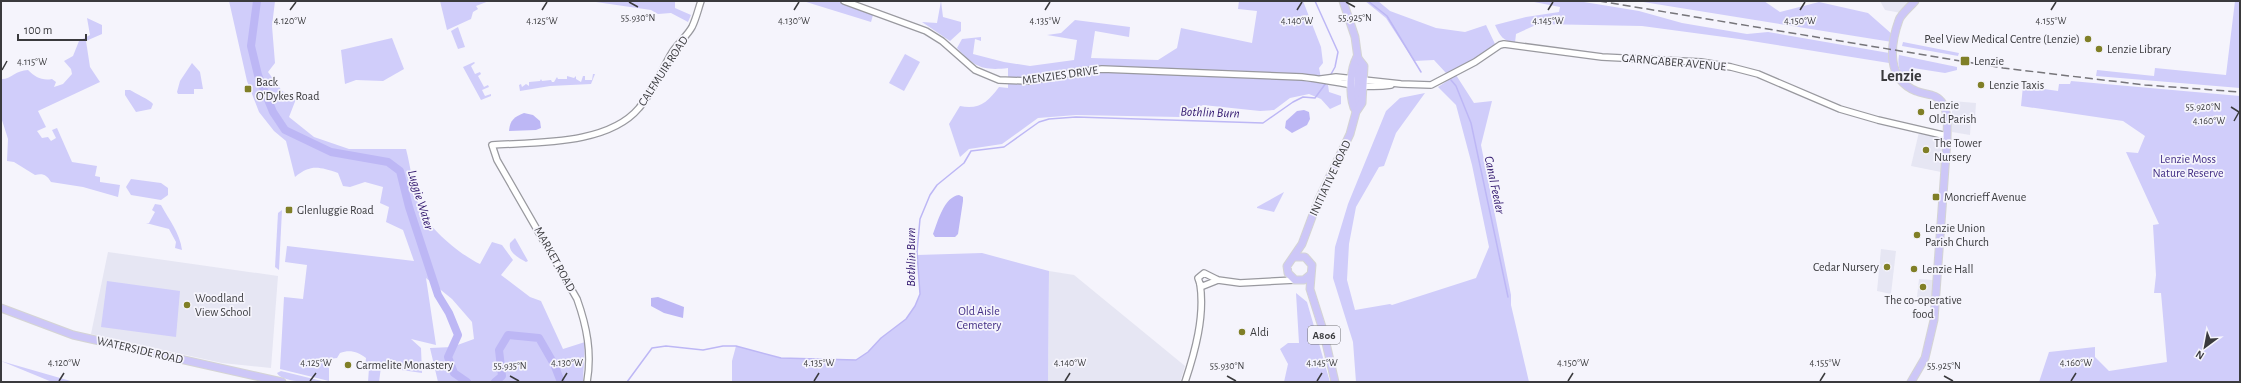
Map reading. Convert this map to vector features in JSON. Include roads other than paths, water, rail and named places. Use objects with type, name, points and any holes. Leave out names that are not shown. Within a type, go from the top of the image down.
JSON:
[{"type":"main road","name":"INITIATIVE ROAD","points":[[1343,1],[1355,37],[1357,57],[1364,66],[1351,100],[1356,112]]},
{"type":"main road","points":[[1911,382],[1925,358],[1934,320],[1947,136],[1947,113],[1942,103],[1934,96],[1917,92],[1906,86],[1895,75],[1892,58],[1899,18],[1915,1]]},
{"type":"main road","name":"INITIATIVE ROAD","points":[[1294,257],[1302,244],[1318,201],[1350,134],[1356,112],[1362,103],[1353,64],[1357,57]]},
{"type":"main road","points":[[1302,244],[1305,257],[1312,265],[1310,275],[1298,280],[1287,270],[1289,262],[1294,257],[1305,257]]},
{"type":"main road","name":"A806","points":[[1310,275],[1310,289],[1323,330],[1335,382]]},
{"type":"main road","name":"A806","points":[[1298,280],[1310,289]]},
{"type":"main road","name":"WATERSIDE ROAD","points":[[1,308],[73,335],[282,382]]},
{"type":"street","name":"CALFMUIR ROAD","points":[[492,145],[545,143],[602,133],[627,120],[639,109],[655,88],[674,51],[691,28],[701,1]]},
{"type":"street","name":"MENZIES DRIVE","points":[[844,1],[926,31],[942,41],[961,60],[975,70],[999,80],[1028,81],[1102,69],[1335,79],[1358,83]]},
{"type":"street","name":"GARNGABER AVENUE","points":[[1358,83],[1431,84],[1475,62],[1500,45],[1504,44],[1602,57],[1701,62],[1758,74],[1840,109],[1878,120],[1947,136]]},
{"type":"street","name":"MARKET ROAD","points":[[492,145],[497,160],[577,300],[585,324],[589,348],[587,382]]},
{"type":"street","points":[[1282,280],[1287,270]]},
{"type":"street","points":[[1185,382],[1195,351],[1202,296],[1198,278],[1201,274],[1208,273],[1212,278],[1218,280],[1253,283],[1298,280]]},
{"type":"street","points":[[1202,296],[1212,278]]},
{"type":"street","points":[[1200,284],[1209,285],[1218,280]]},
{"type":"waterway","name":"Luggie Water","points":[[257,1],[251,46],[258,75],[273,112],[285,130],[331,152],[388,162],[400,171],[409,207],[438,295],[449,313],[458,335],[448,357],[454,373],[467,382]]},
{"type":"waterway","name":"Bothlin Burn","points":[[1315,1],[1338,52],[1335,67],[1330,76]]},
{"type":"waterway","name":"Canal Feeder","points":[[1368,1],[1387,16],[1421,72]]},
{"type":"waterway","name":"Canal Feeder","points":[[1451,80],[1456,86],[1471,123],[1508,297]]},
{"type":"waterway","name":"Bothlin Burn","points":[[627,382],[652,348],[666,346],[703,350],[723,346],[736,346],[781,358],[856,360],[868,352],[881,338],[906,319],[915,306],[920,294],[917,252],[920,219],[930,195],[937,185],[964,163],[971,151],[1004,147],[1039,122],[1049,119],[1076,117],[1263,123],[1293,102],[1303,97],[1315,98],[1326,83]]},
{"type":"waterway","name":"Luggie Water","points":[[495,382],[502,376],[499,350],[508,335],[539,338],[554,364],[561,382]]},
{"type":"railway","points":[[1599,1],[2003,68],[2145,85],[2240,92]]},
{"type":"place","name":"Peel View Medical Centre (Lenzie)","points":[[2088,39]]},
{"type":"place","name":"Lenzie Library","points":[[2099,49]]},
{"type":"place","name":"Lenzie","points":[[1965,61]]},
{"type":"place","name":"Lenzie Taxis","points":[[1981,85]]},
{"type":"place","name":"Back O'Dykes Road","points":[[248,89]]},
{"type":"place","name":"Lenzie Old Parish","points":[[1921,112]]},
{"type":"place","name":"The Tower Nursery","points":[[1926,150]]},
{"type":"place","name":"Moncrieff Avenue","points":[[1936,197]]},
{"type":"place","name":"Glenluggie Road","points":[[289,210]]},
{"type":"place","name":"Lenzie Union Parish Church","points":[[1917,235]]},
{"type":"place","name":"Cedar Nursery","points":[[1887,267]]},
{"type":"place","name":"Lenzie Hall","points":[[1914,269]]},
{"type":"place","name":"The co-operative food","points":[[1923,287]]},
{"type":"place","name":"Woodland View School","points":[[187,305]]},
{"type":"place","name":"Aldi","points":[[1242,332]]},
{"type":"place","name":"Carmelite Monastery","points":[[348,365]]},
{"type":"district","name":"Lenzie","points":[[1901,76]]},
{"type":"park label","name":"Lenzie Moss Nature Reserve","points":[[2188,166]]},
{"type":"park label","name":"Old Aisle Cemetery","points":[[979,318]]}]
